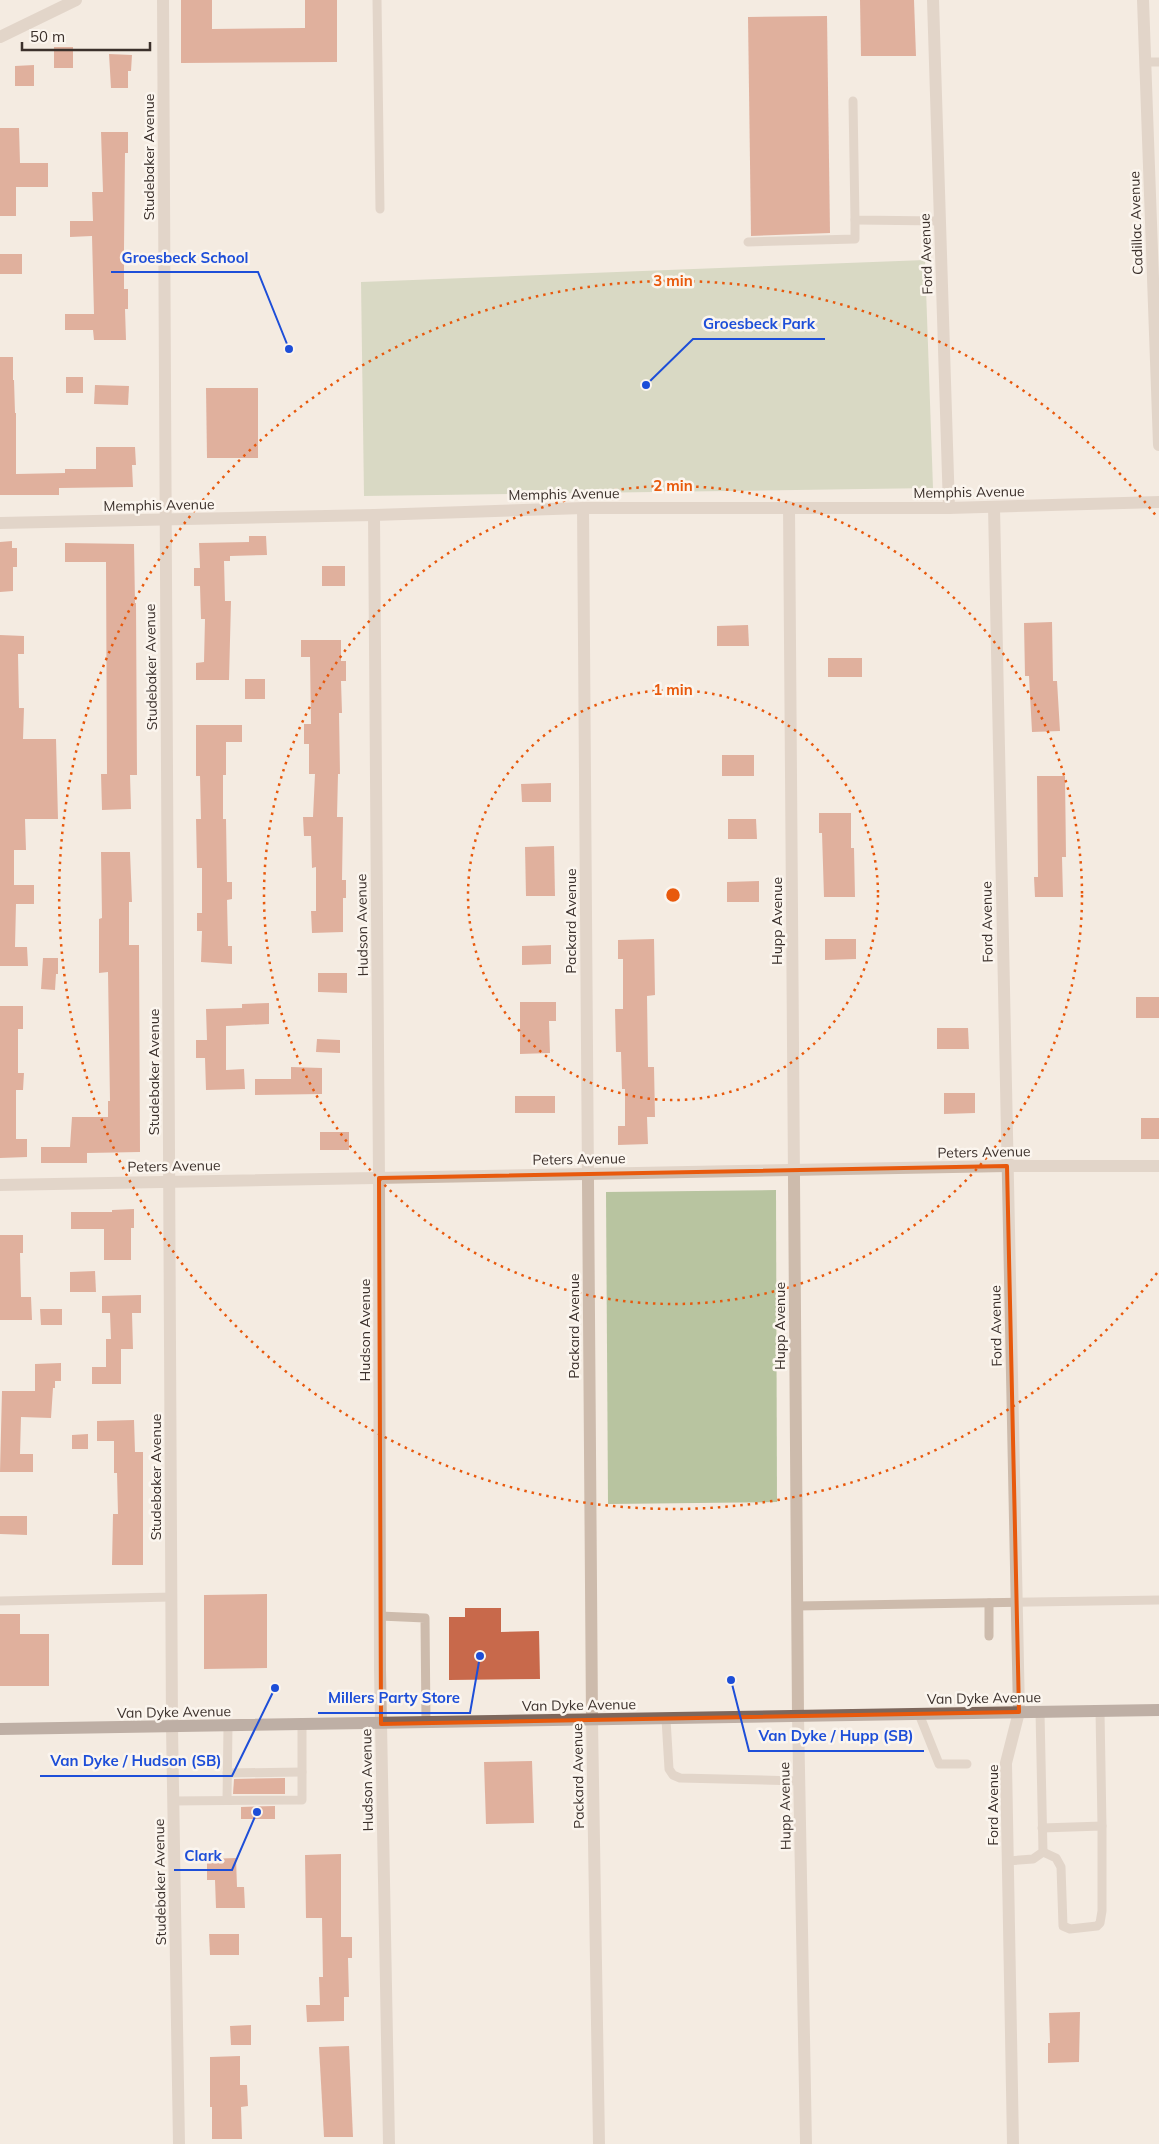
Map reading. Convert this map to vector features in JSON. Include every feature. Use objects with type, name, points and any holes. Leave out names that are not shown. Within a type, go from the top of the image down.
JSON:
[{"type":"main road","name":"Van Dyke Avenue","points":[[0,1729],[1159,1710]]},
{"type":"street","points":[[0,37],[76,0]]},
{"type":"street","name":"Studebaker Avenue","points":[[163,0],[172,1727],[179,2144]]},
{"type":"street","name":"Ford Avenue","points":[[933,0],[949,508]]},
{"type":"street","name":"Cadillac Avenue","points":[[1144,0],[1159,444]]},
{"type":"street","name":"Memphis Avenue","points":[[0,523],[165,521],[583,508],[949,508],[1159,502]]},
{"type":"street","name":"Hupp Avenue","points":[[789,507],[798,1716],[806,2144]]},
{"type":"street","name":"Ford Avenue","points":[[994,507],[1019,1712],[1006,1763],[1013,2144]]},
{"type":"street","name":"Packard Avenue","points":[[583,508],[592,1720],[599,2144]]},
{"type":"street","name":"Hudson Avenue","points":[[374,515],[380,1616],[389,2144]]},
{"type":"street","name":"Peters Avenue","points":[[0,1185],[794,1172],[1007,1166],[1159,1166]]},
{"type":"lane","points":[[377,0],[380,209]]},
{"type":"lane","points":[[1146,62],[1159,62]]},
{"type":"lane","points":[[748,242],[855,239],[854,101]]},
{"type":"lane","points":[[855,220],[940,221]]},
{"type":"lane","points":[[0,1601],[172,1597]]},
{"type":"lane","points":[[797,1606],[1159,1600]]},
{"type":"lane","points":[[989,1603],[989,1636]]},
{"type":"lane","points":[[380,1616],[425,1618],[426,1723]]},
{"type":"lane","points":[[1043,1852],[1056,1858],[1061,1867],[1063,1926],[1070,1929],[1097,1926],[1100,1923],[1102,1911],[1100,1711]]},
{"type":"lane","points":[[1040,1712],[1043,1852]]},
{"type":"lane","points":[[919,1714],[939,1764],[967,1764]]},
{"type":"lane","points":[[666,1719],[669,1769],[673,1775],[680,1778],[800,1780]]},
{"type":"lane","points":[[174,1801],[302,1800],[302,1725]]},
{"type":"lane","points":[[227,1800],[228,1726]]},
{"type":"lane","points":[[227,1773],[302,1772]]},
{"type":"lane","points":[[1042,1828],[1102,1826]]},
{"type":"lane","points":[[1008,1860],[1033,1859],[1043,1852]]},
{"type":"highlighted area","points":[[1007,1166],[1019,1712],[381,1724],[379,1178]]},
{"type":"green space","points":[[925,260],[933,488],[364,496],[361,282]]},
{"type":"green space","points":[[776,1190],[777,1502],[608,1504],[606,1192]]},
{"type":"building","points":[[181,0],[212,0],[212,29],[305,28],[305,0],[337,0],[337,62],[181,63]]},
{"type":"building","points":[[860,0],[914,0],[916,56],[861,56]]},
{"type":"building","points":[[827,16],[830,233],[751,236],[748,17]]},
{"type":"building","points":[[54,47],[73,47],[73,68],[54,68]]},
{"type":"building","points":[[109,54],[132,55],[131,71],[128,71],[128,88],[111,88]]},
{"type":"building","points":[[34,65],[34,86],[15,86],[15,66]]},
{"type":"building","points":[[0,128],[19,128],[20,163],[48,163],[48,187],[16,187],[16,216],[0,216]]},
{"type":"building","points":[[101,132],[128,132],[128,153],[125,153],[124,248],[124,289],[128,289],[128,309],[125,309],[126,340],[94,340],[93,330],[65,330],[65,314],[94,314],[92,236],[70,237],[70,221],[93,221],[92,192],[103,192]]},
{"type":"building","points":[[0,254],[22,254],[22,274],[0,274]]},
{"type":"building","points":[[0,357],[13,357],[16,413],[16,474],[65,473],[65,469],[96,469],[96,447],[135,447],[136,465],[132,465],[133,487],[59,488],[59,495],[0,495]]},
{"type":"building","points":[[66,377],[83,377],[83,393],[66,393]]},
{"type":"building","points":[[95,385],[129,386],[128,405],[94,404]]},
{"type":"building","points":[[206,388],[258,388],[258,458],[207,458]]},
{"type":"building","points":[[249,536],[266,536],[267,555],[230,556],[230,561],[224,561],[225,601],[231,601],[229,680],[196,680],[196,663],[204,662],[205,619],[201,619],[200,586],[194,586],[194,568],[200,568],[199,543],[249,542]]},
{"type":"building","points":[[12,541],[12,548],[17,548],[17,567],[13,567],[13,591],[0,592],[0,542]]},
{"type":"building","points":[[65,543],[134,544],[137,775],[130,775],[131,809],[102,810],[101,774],[107,774],[106,562],[65,562]]},
{"type":"building","points":[[322,566],[345,566],[345,586],[322,586]]},
{"type":"building","points":[[1052,622],[1053,681],[1057,681],[1060,731],[1032,732],[1029,676],[1025,676],[1024,623]]},
{"type":"building","points":[[748,625],[749,646],[717,646],[717,626]]},
{"type":"building","points":[[0,635],[24,636],[24,654],[18,654],[19,708],[24,708],[23,739],[56,739],[58,819],[25,819],[26,850],[14,850],[14,885],[34,885],[34,904],[16,904],[15,947],[27,947],[28,966],[0,966]]},
{"type":"building","points":[[301,640],[341,640],[341,661],[346,661],[346,681],[341,681],[342,713],[339,713],[340,774],[338,774],[337,817],[343,817],[342,880],[346,880],[346,898],[343,898],[343,932],[312,933],[311,911],[316,911],[316,867],[312,868],[311,836],[304,836],[303,817],[313,817],[315,774],[309,774],[309,744],[304,744],[304,724],[311,724],[310,657],[301,657]]},
{"type":"building","points":[[828,658],[862,658],[862,677],[828,677]]},
{"type":"building","points":[[245,679],[265,679],[265,699],[245,699]]},
{"type":"building","points":[[196,725],[242,725],[242,742],[226,742],[226,775],[223,775],[223,819],[226,819],[227,882],[232,882],[232,899],[227,900],[228,946],[232,946],[232,964],[201,962],[202,931],[197,931],[197,913],[202,913],[202,868],[197,868],[196,819],[201,819],[200,776],[196,776]]},
{"type":"building","points":[[722,755],[754,755],[754,776],[722,776]]},
{"type":"building","points":[[1037,776],[1065,776],[1066,857],[1062,857],[1063,897],[1035,897],[1034,877],[1038,877]]},
{"type":"building","points":[[551,783],[551,802],[522,802],[521,784]]},
{"type":"building","points":[[819,813],[851,813],[851,848],[854,848],[855,897],[824,897],[822,833],[819,833]]},
{"type":"building","points":[[728,819],[756,819],[757,839],[728,839]]},
{"type":"building","points":[[554,846],[555,896],[526,896],[525,847]]},
{"type":"building","points":[[101,852],[130,852],[132,902],[129,902],[129,945],[139,945],[140,1152],[87,1153],[87,1163],[41,1163],[41,1147],[70,1147],[72,1117],[108,1117],[108,1101],[110,1101],[108,972],[99,973],[99,919],[102,918]]},
{"type":"building","points":[[759,881],[759,902],[727,902],[727,882]]},
{"type":"building","points":[[654,939],[655,995],[647,996],[648,1067],[654,1067],[655,1117],[647,1117],[648,1144],[618,1145],[618,1126],[625,1126],[625,1089],[622,1089],[621,1052],[616,1052],[615,1009],[623,1009],[623,959],[618,959],[618,940]]},
{"type":"building","points":[[825,939],[856,939],[856,959],[825,960]]},
{"type":"building","points":[[551,945],[551,964],[522,965],[522,946]]},
{"type":"building","points":[[43,958],[58,958],[55,990],[41,989]]},
{"type":"building","points":[[318,973],[347,973],[347,993],[318,992]]},
{"type":"building","points":[[1136,997],[1159,997],[1159,1018],[1136,1018]]},
{"type":"building","points":[[520,1002],[556,1002],[556,1021],[549,1021],[550,1053],[520,1054]]},
{"type":"building","points":[[269,1003],[269,1024],[226,1026],[226,1070],[244,1069],[245,1089],[206,1090],[205,1058],[196,1058],[196,1040],[207,1040],[206,1009],[242,1008],[242,1004]]},
{"type":"building","points":[[0,1006],[23,1006],[23,1029],[18,1029],[18,1073],[24,1073],[23,1090],[16,1090],[16,1139],[27,1139],[27,1157],[0,1158]]},
{"type":"building","points":[[937,1028],[968,1028],[969,1049],[937,1049]]},
{"type":"building","points":[[317,1039],[340,1040],[340,1053],[316,1052]]},
{"type":"building","points":[[291,1067],[322,1068],[322,1094],[255,1095],[255,1079],[291,1079]]},
{"type":"building","points":[[944,1093],[975,1093],[975,1113],[944,1114]]},
{"type":"building","points":[[515,1096],[555,1096],[555,1113],[515,1113]]},
{"type":"building","points":[[1141,1118],[1159,1118],[1159,1139],[1141,1139]]},
{"type":"building","points":[[320,1132],[349,1132],[349,1150],[320,1150]]},
{"type":"building","points":[[134,1209],[134,1228],[131,1228],[131,1260],[104,1260],[104,1229],[71,1229],[71,1212],[112,1212],[112,1210]]},
{"type":"building","points":[[0,1235],[23,1235],[23,1253],[20,1253],[21,1297],[31,1297],[32,1320],[0,1320]]},
{"type":"building","points":[[95,1271],[96,1292],[70,1292],[70,1272]]},
{"type":"building","points":[[141,1295],[141,1313],[132,1313],[133,1349],[121,1349],[121,1384],[92,1384],[92,1367],[106,1367],[106,1339],[111,1339],[110,1313],[102,1313],[102,1296]]},
{"type":"building","points":[[40,1309],[62,1309],[62,1325],[41,1325]]},
{"type":"building","points":[[61,1363],[61,1381],[55,1381],[55,1388],[53,1388],[51,1418],[21,1417],[20,1454],[33,1454],[33,1472],[0,1472],[2,1391],[35,1391],[35,1364]]},
{"type":"building","points":[[134,1420],[135,1452],[143,1452],[143,1565],[112,1565],[113,1514],[118,1514],[117,1473],[114,1473],[114,1441],[97,1441],[97,1421]]},
{"type":"building","points":[[88,1434],[88,1449],[72,1449],[72,1435]]},
{"type":"building","points":[[0,1516],[27,1516],[27,1535],[0,1534]]},
{"type":"building","points":[[267,1594],[267,1668],[204,1669],[204,1595]]},
{"type":"building","points":[[465,1608],[501,1608],[501,1632],[539,1631],[540,1679],[449,1680],[449,1617],[465,1617]]},
{"type":"building","points":[[0,1614],[20,1614],[20,1634],[49,1634],[49,1686],[0,1686]]},
{"type":"building","points":[[532,1761],[534,1823],[486,1824],[484,1762]]},
{"type":"building","points":[[285,1778],[285,1794],[233,1794],[234,1779]]},
{"type":"building","points":[[275,1806],[275,1819],[241,1819],[241,1807]]},
{"type":"building","points":[[341,1854],[341,1937],[352,1937],[352,1958],[348,1958],[349,1997],[344,1997],[344,2021],[307,2022],[306,2005],[320,2005],[319,1977],[323,1977],[322,1918],[306,1918],[305,1855]]},
{"type":"building","points":[[236,1858],[237,1887],[244,1887],[245,1908],[216,1908],[215,1880],[207,1880],[207,1859]]},
{"type":"building","points":[[209,1934],[239,1934],[239,1955],[210,1955]]},
{"type":"building","points":[[1080,2012],[1079,2062],[1048,2063],[1048,2043],[1050,2043],[1049,2013]]},
{"type":"building","points":[[251,2025],[251,2045],[231,2045],[230,2026]]},
{"type":"building","points":[[349,2046],[353,2137],[324,2137],[319,2047]]},
{"type":"building","points":[[240,2056],[240,2085],[247,2085],[248,2106],[241,2107],[242,2139],[212,2139],[210,2057]]},
{"type":"place","name":"Groesbeck School","points":[[289,349]]},
{"type":"place","name":"Groesbeck Park","points":[[646,385]]},
{"type":"place","name":"Millers Party Store","points":[[480,1656]]},
{"type":"place","name":"Van Dyke / Hupp (SB)","points":[[731,1680]]},
{"type":"place","name":"Van Dyke / Hudson (SB)","points":[[275,1688]]},
{"type":"place","name":"Clark","points":[[257,1812]]}]
